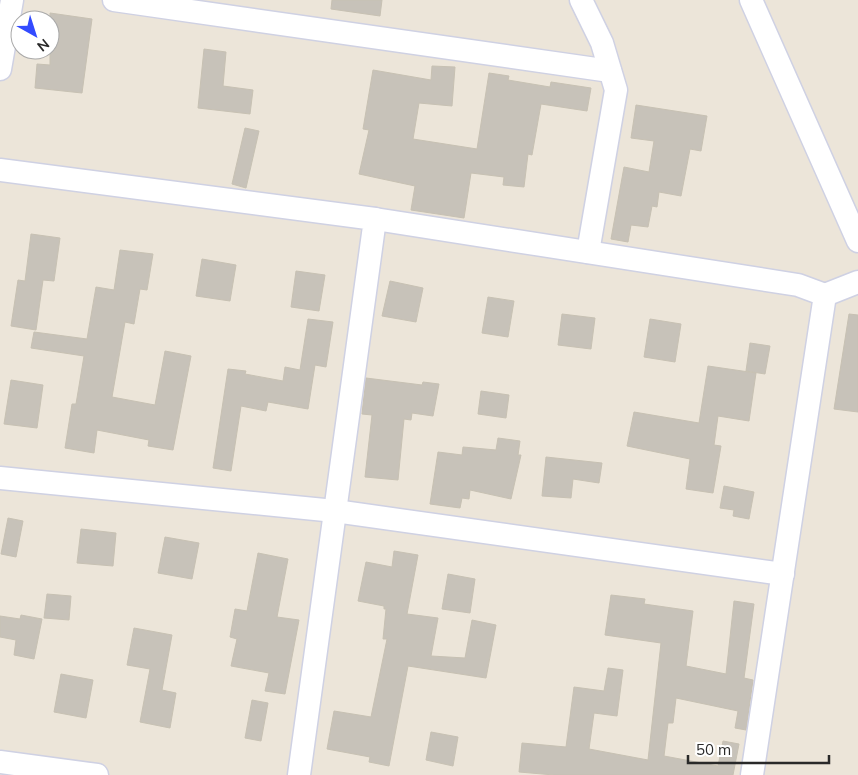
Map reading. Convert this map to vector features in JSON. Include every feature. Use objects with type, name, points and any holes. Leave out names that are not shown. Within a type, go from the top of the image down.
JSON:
[{"type":"street","points":[[0,69],[12,0]]},
{"type":"street","points":[[114,0],[610,70]]},
{"type":"street","points":[[581,0],[602,43],[616,90],[588,252]]},
{"type":"street","points":[[751,0],[858,240]]},
{"type":"street","points":[[0,170],[375,219],[798,285],[825,295],[858,282]]},
{"type":"street","points":[[299,775],[375,219]]},
{"type":"street","points":[[752,775],[825,295]]},
{"type":"street","points":[[0,478],[335,511],[783,574]]},
{"type":"street","points":[[0,762],[97,775]]},
{"type":"building","points":[[332,0],[382,0],[380,16],[331,9]]},
{"type":"building","points":[[60,14],[92,19],[82,93],[35,88],[37,64],[50,65],[50,60],[60,60]]},
{"type":"building","points":[[204,49],[226,52],[223,86],[253,90],[250,114],[198,108]]},
{"type":"building","points":[[432,66],[455,67],[452,106],[419,103],[413,139],[477,149],[489,73],[509,76],[508,80],[550,87],[551,82],[591,88],[587,111],[541,104],[532,155],[528,154],[524,187],[503,185],[504,177],[471,173],[464,218],[411,210],[415,186],[359,174],[369,130],[363,129],[373,70],[431,80]]},
{"type":"building","points":[[636,105],[707,116],[701,151],[690,149],[681,196],[659,192],[657,207],[652,206],[648,227],[631,225],[628,242],[611,239],[624,167],[649,172],[654,141],[631,138]]},
{"type":"building","points":[[245,128],[259,131],[246,188],[232,184]]},
{"type":"building","points":[[31,234],[60,238],[54,281],[43,280],[36,330],[11,326],[18,280],[25,281]]},
{"type":"building","points":[[120,250],[153,254],[147,290],[140,289],[134,324],[125,322],[112,397],[155,405],[165,351],[191,356],[173,450],[148,446],[149,440],[97,430],[94,453],[65,448],[72,404],[76,404],[84,356],[31,348],[34,332],[87,339],[96,287],[114,290]]},
{"type":"building","points":[[202,259],[236,265],[230,301],[196,296]]},
{"type":"building","points":[[296,271],[325,275],[319,311],[291,307]]},
{"type":"building","points":[[390,281],[423,288],[416,322],[382,316]]},
{"type":"building","points":[[488,297],[514,301],[508,337],[482,333]]},
{"type":"building","points":[[562,314],[595,318],[591,349],[558,345]]},
{"type":"building","points":[[849,314],[858,315],[858,412],[834,409]]},
{"type":"building","points":[[308,319],[333,322],[326,367],[315,365],[308,409],[268,402],[266,411],[241,406],[231,471],[213,468],[228,369],[246,371],[245,374],[283,381],[285,367],[300,370]]},
{"type":"building","points":[[650,319],[681,324],[675,362],[644,357]]},
{"type":"building","points":[[750,343],[770,346],[765,374],[746,371]]},
{"type":"building","points":[[708,366],[756,373],[749,421],[718,416],[714,445],[721,446],[713,493],[686,489],[690,459],[627,446],[634,412],[699,423]]},
{"type":"building","points":[[366,378],[422,385],[423,382],[439,384],[433,416],[412,413],[411,420],[404,419],[398,480],[365,477],[372,415],[362,414]]},
{"type":"building","points":[[11,380],[43,385],[37,428],[4,424]]},
{"type":"building","points":[[481,391],[509,395],[506,418],[478,414]]},
{"type":"building","points":[[498,438],[520,441],[518,455],[521,455],[511,499],[470,490],[469,499],[462,498],[460,508],[430,504],[438,452],[462,455],[463,447],[496,450]]},
{"type":"building","points":[[546,457],[602,463],[599,483],[573,479],[571,498],[542,496]]},
{"type":"building","points":[[724,486],[754,492],[749,519],[733,516],[734,510],[720,508]]},
{"type":"building","points":[[8,518],[23,521],[16,557],[1,554]]},
{"type":"building","points":[[81,529],[116,533],[113,566],[77,563]]},
{"type":"building","points":[[165,537],[199,543],[192,579],[158,573]]},
{"type":"building","points":[[394,551],[418,555],[407,614],[438,618],[431,656],[465,658],[472,620],[496,625],[486,678],[408,666],[389,766],[369,762],[370,757],[327,749],[334,711],[371,717],[387,639],[383,639],[386,609],[384,609],[384,606],[358,601],[366,562],[392,567]]},
{"type":"building","points":[[258,553],[288,559],[277,617],[299,620],[285,694],[265,691],[269,673],[231,666],[237,639],[230,637],[235,609],[247,611]]},
{"type":"building","points":[[448,574],[475,579],[470,613],[442,609]]},
{"type":"building","points":[[47,594],[71,596],[69,620],[44,618]]},
{"type":"building","points":[[611,595],[645,599],[644,604],[693,611],[686,666],[726,674],[734,601],[754,604],[744,678],[753,680],[746,730],[735,728],[738,711],[676,698],[673,723],[668,723],[664,756],[718,766],[723,741],[739,744],[733,775],[554,775],[519,772],[522,743],[566,747],[574,687],[604,691],[608,668],[623,670],[617,716],[594,713],[589,749],[648,760],[661,643],[605,635]]},
{"type":"building","points":[[21,615],[42,619],[34,659],[14,655],[16,640],[0,637],[0,616],[20,619]]},
{"type":"building","points":[[134,628],[172,635],[162,690],[176,693],[170,728],[140,722],[150,669],[127,665]]},
{"type":"building","points":[[61,674],[93,680],[86,718],[54,712]]},
{"type":"building","points":[[252,700],[268,703],[261,741],[245,738]]},
{"type":"building","points":[[431,732],[458,737],[453,766],[426,760]]}]
